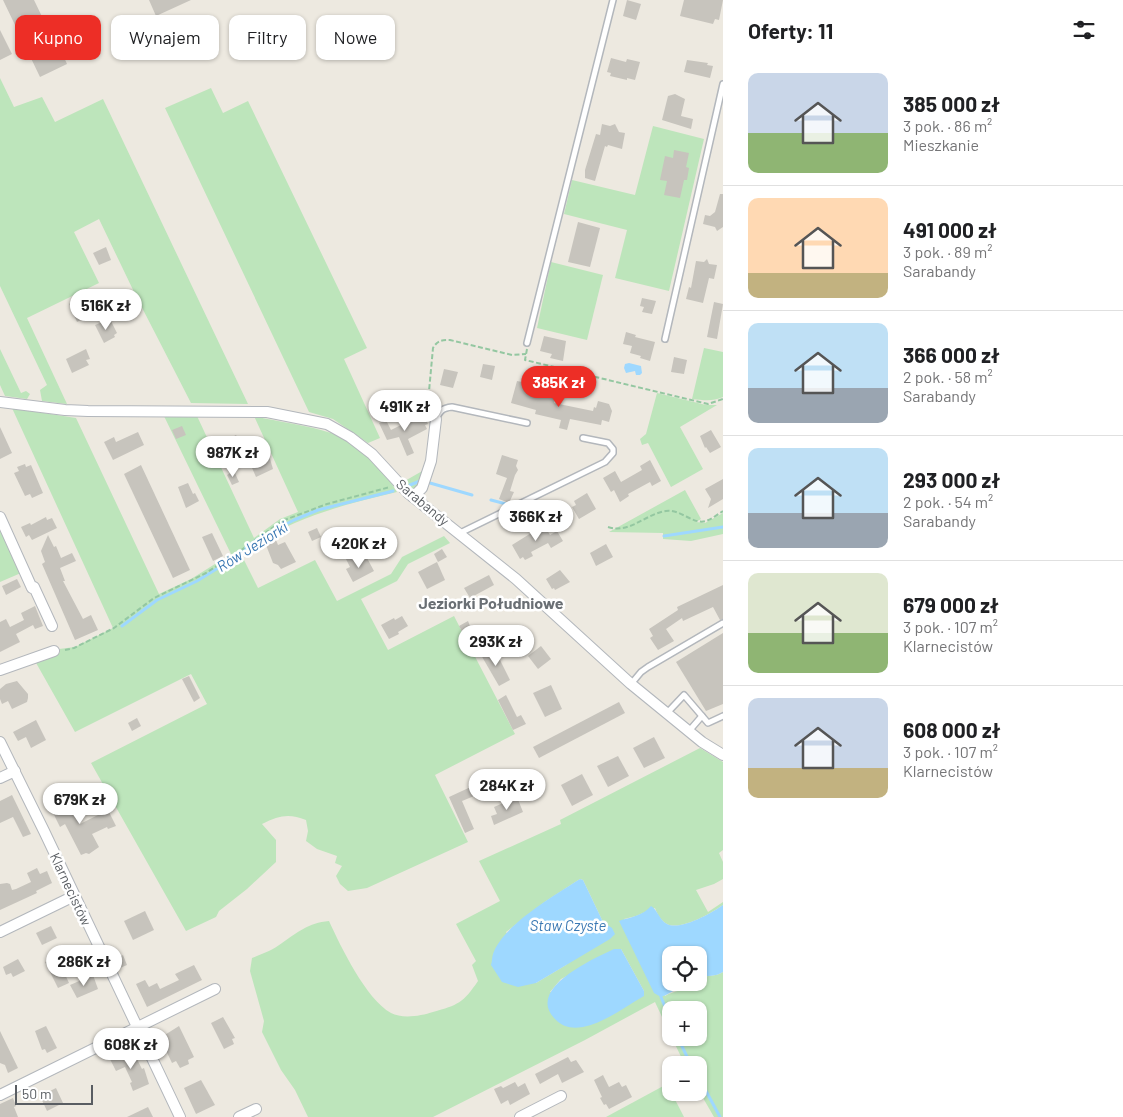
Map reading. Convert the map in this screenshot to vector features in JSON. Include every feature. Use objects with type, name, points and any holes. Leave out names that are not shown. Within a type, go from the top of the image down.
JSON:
[{"type":"street","name":"Sarabandy","points":[[0,402],[88,411],[238,411],[276,414],[327,424],[350,437],[372,454],[413,497],[516,579],[631,684],[702,742],[723,755]]},
{"type":"street","points":[[413,497],[422,488],[431,461],[436,419]]},
{"type":"street","points":[[0,517],[32,588],[34,587],[52,626]]},
{"type":"street","points":[[0,670],[54,652]]},
{"type":"street","name":"Klarnecistów","points":[[0,742],[180,1117]]},
{"type":"street","points":[[0,778],[14,771]]},
{"type":"street","points":[[0,932],[74,896]]},
{"type":"street","points":[[0,1095],[215,989]]},
{"type":"street","points":[[520,1117],[561,1096]]},
{"type":"street","points":[[239,1117],[256,1109]]},
{"type":"lane","points":[[526,343],[613,0]]},
{"type":"lane","points":[[666,339],[723,84]]},
{"type":"lane","points":[[436,419],[444,408],[452,407],[527,423]]},
{"type":"lane","points":[[460,533],[605,462],[613,453],[613,449],[608,443],[583,438]]},
{"type":"lane","points":[[631,684],[640,672],[723,623]]},
{"type":"lane","points":[[667,713],[684,695],[708,722],[723,716]]},
{"type":"lane","points":[[689,731],[702,716]]},
{"type":"path","points":[[436,419],[428,402],[433,348],[436,342],[442,340],[450,340],[512,355],[522,356],[526,354],[525,360],[708,404],[723,399]]},
{"type":"path","points":[[54,652],[74,648],[114,628],[154,598],[206,573],[282,521],[326,504],[400,485]]},
{"type":"path","points":[[608,527],[618,530],[668,510],[678,512],[698,521],[706,521],[723,511]]},
{"type":"green space","points":[[0,78],[14,107],[42,97],[55,122],[103,99],[248,404],[191,403],[99,219],[74,232],[99,283],[27,318],[67,404],[42,401],[40,390],[47,385],[0,286]]},
{"type":"green space","points":[[211,88],[223,113],[248,101],[367,348],[344,359],[380,438],[368,443],[333,419],[309,412],[165,108]]},
{"type":"green space","points":[[653,126],[704,139],[669,291],[615,278],[627,230],[564,214],[572,180],[635,195]]},
{"type":"green space","points":[[551,262],[603,275],[587,340],[537,328]]},
{"type":"green space","points":[[704,348],[723,352],[723,397],[715,400],[692,399]]},
{"type":"green space","points":[[0,349],[21,393],[26,391],[30,394],[27,399],[5,396],[0,385]]},
{"type":"green space","points":[[657,393],[706,405],[717,405],[680,427],[703,469],[671,487],[648,443],[642,445],[640,439],[646,434]]},
{"type":"green space","points":[[12,408],[76,418],[159,594],[191,579],[231,554],[163,414],[197,416],[254,538],[280,519],[298,512],[254,416],[331,433],[349,442],[368,457],[385,475],[397,492],[335,508],[297,522],[278,531],[241,554],[258,588],[315,560],[337,601],[391,574],[402,557],[444,536],[450,543],[408,564],[397,581],[361,599],[388,650],[454,616],[515,734],[435,775],[468,842],[367,888],[348,891],[340,884],[336,876],[342,866],[335,863],[337,856],[317,849],[306,841],[308,831],[306,820],[289,816],[279,817],[262,824],[276,840],[276,862],[247,889],[219,911],[216,917],[186,931],[91,763],[207,704],[191,674],[75,732],[35,661],[60,653],[59,649],[75,647],[113,628]]},
{"type":"green space","points":[[424,470],[425,472],[414,492],[403,482]]},
{"type":"green space","points":[[685,490],[701,519],[696,522],[705,523],[723,513],[723,534],[691,541],[663,539],[663,533],[609,532]]},
{"type":"green space","points":[[0,528],[21,573],[0,582]]},
{"type":"green space","points":[[700,748],[723,762],[723,850],[719,853],[723,862],[723,879],[696,890],[708,912],[723,902],[723,905],[688,923],[673,926],[665,923],[655,908],[624,919],[665,996],[677,991],[707,991],[707,977],[723,972],[723,1117],[714,1117],[705,1101],[707,1101],[707,1056],[681,1056],[676,1046],[707,1046],[707,1001],[662,1001],[662,1017],[655,1002],[585,1040],[433,1117],[308,1117],[262,1032],[264,1021],[250,971],[252,958],[275,948],[309,926],[329,921],[355,972],[372,996],[391,1013],[401,1016],[417,1016],[454,1005],[464,999],[478,981],[472,965],[476,961],[456,924],[500,901],[479,861],[561,824],[560,820]],"holes":[[[580,879],[583,880],[603,922],[566,965],[536,983],[506,932],[546,901]],[[621,949],[644,991],[644,996],[550,992],[561,979]]]},
{"type":"green space","points":[[662,1087],[662,1101],[676,1101],[684,1117],[606,1117]]},
{"type":"water","points":[[625,364],[641,366],[642,373],[636,375],[635,371],[626,373]]},
{"type":"water","name":"Staw Czyste","points":[[580,879],[583,880],[603,922],[612,928],[615,934],[610,939],[536,983],[518,987],[502,982],[491,965],[493,954],[507,932],[544,902]]},
{"type":"water","name":"Staw Czyste","points":[[723,905],[723,972],[707,977],[707,946],[662,946],[662,991],[674,991],[661,997],[654,993],[619,921],[640,914],[651,906],[664,922],[673,926],[688,923]]},
{"type":"water","name":"Staw Czyste","points":[[614,949],[621,949],[644,991],[644,996],[591,1025],[579,1028],[564,1026],[558,1022],[548,1008],[549,997],[555,986],[565,976]]},
{"type":"building","points":[[3,0],[34,0],[41,15],[15,15],[15,25]]},
{"type":"building","points":[[149,0],[191,0],[158,15],[156,15]]},
{"type":"building","points":[[627,0],[641,4],[636,20],[623,16]]},
{"type":"building","points":[[684,0],[723,0],[719,20],[715,19],[713,24],[680,16]]},
{"type":"building","points":[[0,30],[12,54],[0,60]]},
{"type":"building","points":[[611,58],[626,62],[627,59],[640,62],[635,80],[610,76],[611,73],[607,72]]},
{"type":"building","points":[[32,60],[65,60],[67,64],[40,77]]},
{"type":"building","points":[[687,60],[708,63],[707,65],[713,66],[710,78],[684,72]]},
{"type":"building","points":[[675,94],[685,99],[681,116],[693,119],[691,129],[662,120],[668,96]]},
{"type":"building","points":[[602,124],[610,126],[615,124],[619,132],[625,133],[622,149],[608,145],[607,147],[605,146],[595,181],[585,178],[585,170],[596,134],[600,135]]},
{"type":"building","points":[[674,150],[689,153],[686,167],[689,168],[687,180],[684,180],[680,198],[664,195],[667,181],[660,180],[665,156],[673,158]]},
{"type":"building","points":[[720,194],[723,194],[723,227],[717,231],[715,227],[703,224],[705,215],[710,216],[715,212]]},
{"type":"building","points":[[578,222],[600,228],[590,267],[568,262]]},
{"type":"building","points":[[106,247],[111,260],[99,265],[93,253]]},
{"type":"building","points":[[707,259],[709,264],[717,265],[714,279],[709,278],[703,303],[686,299],[689,287],[691,288],[696,261],[704,262]]},
{"type":"building","points":[[642,298],[656,301],[652,314],[642,312],[644,307],[640,306]]},
{"type":"building","points":[[76,300],[85,318],[77,322],[69,304]]},
{"type":"building","points":[[714,302],[723,304],[717,339],[707,337]]},
{"type":"building","points":[[110,319],[117,333],[114,335],[115,337],[104,343],[95,325]]},
{"type":"building","points":[[626,332],[636,335],[635,337],[655,342],[650,361],[630,353],[632,346],[623,344]]},
{"type":"building","points":[[544,336],[566,341],[563,361],[550,358],[552,354],[540,351]]},
{"type":"building","points":[[86,349],[90,359],[86,360],[89,365],[72,373],[66,359]]},
{"type":"building","points":[[674,357],[687,360],[684,374],[671,372]]},
{"type":"building","points":[[483,364],[495,366],[492,380],[480,377]]},
{"type":"building","points":[[444,369],[458,372],[453,388],[440,385]]},
{"type":"building","points":[[517,381],[532,384],[529,393],[547,397],[552,393],[555,399],[554,403],[593,411],[598,401],[609,404],[612,411],[609,422],[602,420],[601,425],[570,419],[567,430],[559,428],[561,420],[535,414],[536,410],[511,403]]},
{"type":"building","points":[[423,414],[428,424],[425,425],[427,429],[408,439],[414,453],[407,456],[399,437],[387,440],[379,423],[386,420],[391,430]]},
{"type":"building","points":[[182,426],[186,435],[176,439],[172,430]]},
{"type":"building","points":[[0,427],[12,453],[0,459]]},
{"type":"building","points":[[711,430],[721,447],[710,453],[705,448],[700,436]]},
{"type":"building","points":[[138,432],[144,445],[113,460],[104,442],[114,437],[116,442]]},
{"type":"building","points":[[236,435],[243,448],[224,457],[218,445]]},
{"type":"building","points":[[268,452],[273,469],[256,477],[249,461]]},
{"type":"building","points":[[502,455],[518,460],[516,466],[518,470],[510,491],[514,492],[509,503],[499,499],[507,478],[496,474]]},
{"type":"building","points":[[650,460],[661,481],[652,486],[650,482],[628,494],[629,496],[620,502],[614,490],[611,492],[603,478],[615,471],[621,482],[642,470],[640,466]]},
{"type":"building","points":[[25,464],[26,467],[31,465],[43,493],[32,498],[30,494],[25,496],[14,473],[19,471],[17,467]]},
{"type":"building","points":[[141,465],[190,570],[173,578],[124,474]]},
{"type":"building","points":[[234,471],[239,482],[232,485],[227,475]]},
{"type":"building","points":[[723,479],[723,499],[708,508],[711,499],[705,489]]},
{"type":"building","points":[[188,483],[199,501],[186,508],[178,487]]},
{"type":"building","points":[[587,493],[596,509],[579,519],[572,507],[576,505],[574,501]]},
{"type":"building","points":[[46,517],[47,520],[52,518],[57,528],[32,540],[29,535],[26,537],[21,527],[30,523],[31,525]]},
{"type":"building","points":[[544,525],[550,535],[557,531],[563,541],[551,548],[548,543],[531,552],[533,556],[525,560],[523,557],[520,559],[512,545]]},
{"type":"building","points":[[317,528],[321,537],[312,541],[308,532]]},
{"type":"building","points":[[212,533],[223,556],[213,561],[202,537]]},
{"type":"building","points":[[48,535],[54,547],[56,546],[61,558],[72,553],[76,561],[60,568],[65,581],[63,581],[83,619],[91,615],[98,630],[75,640],[42,564],[45,562],[41,551]]},
{"type":"building","points":[[276,540],[278,545],[285,542],[296,562],[281,569],[273,563],[266,545]]},
{"type":"building","points":[[606,544],[613,557],[596,566],[590,553]]},
{"type":"building","points":[[442,549],[447,557],[438,562],[434,554]]},
{"type":"building","points":[[345,557],[360,562],[367,558],[374,571],[353,582],[346,569],[350,567]]},
{"type":"building","points":[[437,562],[445,580],[427,589],[418,572]]},
{"type":"building","points":[[560,570],[570,582],[555,590],[554,588],[552,589],[546,579]]},
{"type":"building","points":[[489,575],[494,585],[470,598],[464,588]]},
{"type":"building","points":[[17,579],[21,587],[6,595],[2,586]]},
{"type":"building","points":[[723,585],[723,619],[720,620],[713,607],[683,621],[682,618],[666,629],[674,641],[658,650],[650,638],[653,636],[649,629],[678,610],[677,607]]},
{"type":"building","points":[[35,606],[43,626],[35,629],[33,625],[16,634],[20,642],[0,652],[0,622],[6,619],[10,627],[24,620],[21,613]]},
{"type":"building","points":[[402,616],[408,626],[398,632],[399,634],[389,639],[381,625]]},
{"type":"building","points":[[468,621],[470,626],[473,625],[484,647],[475,652],[459,626]]},
{"type":"building","points":[[723,633],[723,704],[706,711],[676,662]]},
{"type":"building","points":[[541,646],[551,659],[538,669],[528,656]]},
{"type":"building","points":[[494,648],[510,680],[499,686],[481,655]]},
{"type":"building","points":[[189,676],[200,698],[194,702],[182,679]]},
{"type":"building","points":[[17,681],[28,694],[28,698],[27,702],[12,709],[8,701],[2,704],[0,689],[6,684]]},
{"type":"building","points":[[551,685],[562,709],[545,717],[533,693]]},
{"type":"building","points":[[506,695],[517,717],[521,715],[526,724],[513,730],[498,700]]},
{"type":"building","points":[[619,702],[625,713],[539,758],[533,747]]},
{"type":"building","points":[[137,718],[141,726],[132,731],[128,723]]},
{"type":"building","points":[[36,720],[46,740],[31,748],[26,737],[18,741],[13,732]]},
{"type":"building","points":[[654,737],[665,758],[644,768],[633,748]]},
{"type":"building","points":[[618,756],[629,776],[608,787],[597,766]]},
{"type":"building","points":[[582,774],[593,795],[572,806],[561,785]]},
{"type":"building","points":[[488,779],[494,792],[486,796],[484,792],[462,801],[474,829],[465,833],[449,797]]},
{"type":"building","points":[[62,794],[70,811],[72,809],[80,824],[108,810],[116,826],[108,829],[107,827],[92,834],[99,847],[89,854],[81,855],[65,824],[60,827],[56,819],[48,801]]},
{"type":"building","points":[[12,795],[31,834],[23,837],[13,817],[0,823],[0,801]]},
{"type":"building","points":[[517,797],[523,812],[494,825],[491,816],[497,814],[494,807]]},
{"type":"building","points":[[37,868],[40,874],[47,871],[52,883],[36,891],[37,893],[0,910],[0,884],[7,883],[10,884],[12,890],[16,889],[31,882],[27,873]]},
{"type":"building","points":[[145,911],[154,930],[133,940],[124,921]]},
{"type":"building","points":[[51,926],[57,938],[42,945],[36,933]]},
{"type":"building","points":[[123,955],[127,965],[120,968],[115,959]]},
{"type":"building","points":[[57,957],[69,983],[58,988],[45,962]]},
{"type":"building","points":[[18,959],[25,971],[13,977],[11,973],[6,975],[3,967]]},
{"type":"building","points":[[194,965],[202,980],[147,1007],[136,984],[145,980],[149,987],[157,983],[160,989],[179,980],[175,974]]},
{"type":"building","points":[[93,975],[98,989],[77,998],[70,985]]},
{"type":"building","points":[[223,1017],[235,1038],[232,1039],[234,1044],[224,1049],[211,1023]]},
{"type":"building","points":[[46,1026],[57,1048],[47,1053],[45,1049],[42,1050],[35,1031]]},
{"type":"building","points":[[179,1026],[194,1057],[188,1060],[189,1064],[180,1068],[176,1061],[172,1063],[160,1038]]},
{"type":"building","points":[[0,1031],[18,1068],[8,1073],[5,1065],[0,1063]]},
{"type":"building","points":[[119,1052],[121,1057],[127,1054],[128,1058],[135,1055],[142,1069],[144,1068],[149,1084],[133,1091],[130,1083],[132,1082],[125,1067],[116,1071],[109,1057]]},
{"type":"building","points":[[568,1057],[571,1062],[576,1060],[584,1072],[562,1083],[558,1074],[540,1084],[535,1074]]},
{"type":"building","points":[[603,1075],[609,1087],[619,1082],[622,1087],[626,1085],[632,1097],[609,1109],[600,1098],[602,1097],[594,1080]]},
{"type":"building","points":[[201,1080],[215,1105],[196,1114],[184,1088]]},
{"type":"building","points":[[515,1082],[518,1087],[525,1083],[530,1094],[510,1105],[508,1100],[501,1104],[494,1089],[501,1086],[503,1088]]},
{"type":"building","points":[[56,1088],[63,1103],[47,1111],[40,1096]]},
{"type":"building","points":[[13,1098],[18,1117],[0,1117],[0,1104]]},
{"type":"building","points":[[148,1107],[153,1117],[127,1117]]},
{"type":"waterway","name":"Rów Jeziorki","points":[[410,485],[420,481]]},
{"type":"waterway","name":"Rów Jeziorki","points":[[430,483],[472,495]]},
{"type":"waterway","name":"Rów Jeziorki","points":[[122,626],[157,600],[197,581],[231,560],[256,540],[294,520],[318,510],[393,491]]},
{"type":"waterway","points":[[491,500],[510,505]]},
{"type":"waterway","name":"Rów Jeziorki","points":[[664,536],[723,527]]},
{"type":"waterway","points":[[661,997],[663,1001]]},
{"type":"waterway","points":[[682,1046],[687,1056]]},
{"type":"waterway","points":[[707,1093],[720,1117]]},
{"type":"district","name":"Jeziorki Południowe","points":[[491,602]]}]
